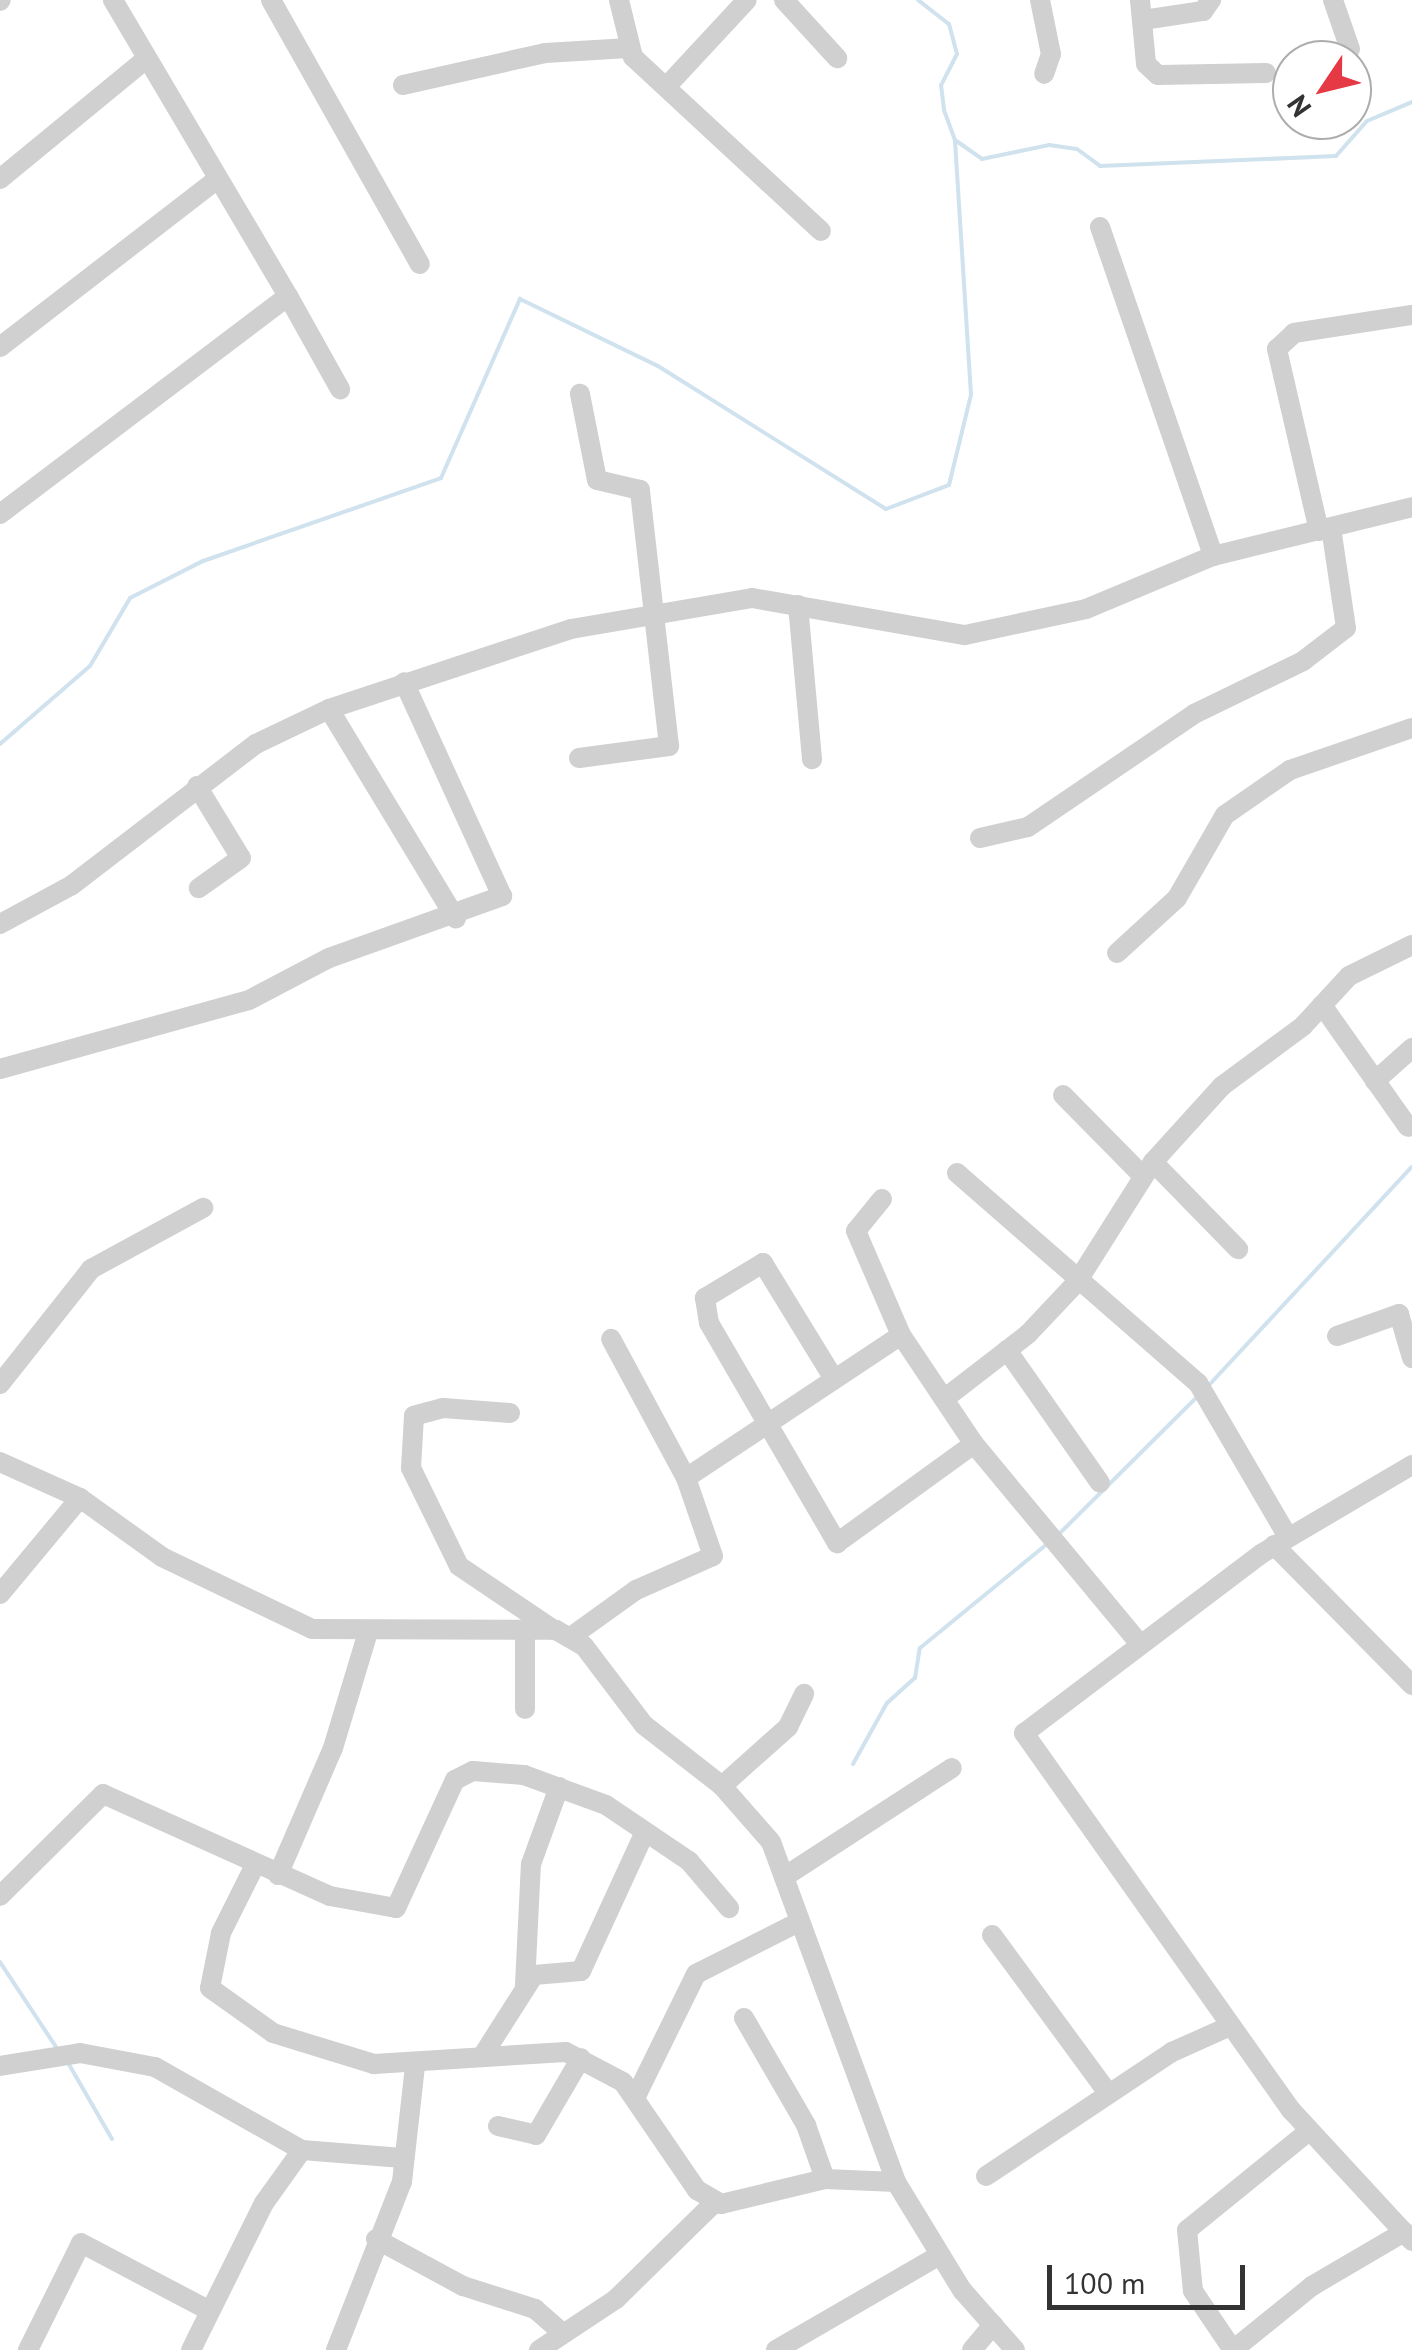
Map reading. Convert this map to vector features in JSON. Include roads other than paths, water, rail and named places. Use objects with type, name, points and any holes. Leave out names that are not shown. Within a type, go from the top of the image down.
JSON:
[{"type":"street","points":[[113,0],[340,389]]},
{"type":"street","points":[[272,0],[420,264]]},
{"type":"street","points":[[619,0],[628,48],[820,230]]},
{"type":"street","points":[[668,86],[747,0]]},
{"type":"street","points":[[784,0],[836,58]]},
{"type":"street","points":[[1040,0],[1051,54],[1044,74]]},
{"type":"street","points":[[1211,0],[1203,11],[1141,10],[1146,64],[1158,74],[1266,73]]},
{"type":"street","points":[[1334,0],[1347,40]]},
{"type":"street","points":[[403,85],[545,53],[628,48]]},
{"type":"street","points":[[0,178],[146,60]]},
{"type":"street","points":[[0,347],[216,180]]},
{"type":"street","points":[[1100,227],[1213,556]]},
{"type":"street","points":[[0,514],[288,296]]},
{"type":"street","points":[[980,838],[1028,827],[1194,714],[1304,662],[1346,628],[1326,529],[1278,349],[1294,333],[1412,315]]},
{"type":"street","points":[[579,758],[668,746],[640,490],[597,480],[580,394]]},
{"type":"street","points":[[0,924],[72,885],[196,786],[329,708],[572,629],[735,598],[798,605],[965,636],[1086,610],[1213,556],[1412,507]]},
{"type":"street","points":[[798,605],[812,759]]},
{"type":"street","points":[[0,1069],[249,1000],[329,958],[456,920],[504,886],[404,682]]},
{"type":"street","points":[[329,708],[456,920]]},
{"type":"street","points":[[1118,953],[1177,898],[1225,816],[1290,770],[1412,728]]},
{"type":"street","points":[[196,786],[241,858],[199,888]]},
{"type":"street","points":[[944,1399],[1007,1350],[1077,1282],[1113,1237],[1148,1169],[1222,1086],[1322,1005],[1349,976],[1412,945]]},
{"type":"street","points":[[1322,1005],[1408,1127]]},
{"type":"street","points":[[1376,1081],[1412,1048]]},
{"type":"street","points":[[1063,1096],[1238,1250]]},
{"type":"street","points":[[956,1174],[1198,1383],[1281,1541],[1412,1685]]},
{"type":"street","points":[[882,1199],[856,1231],[901,1335],[974,1444],[1139,1643]]},
{"type":"street","points":[[0,1384],[91,1270],[203,1208]]},
{"type":"street","points":[[834,1379],[771,1269],[750,1267],[705,1298],[709,1322],[773,1419],[837,1543],[974,1444]]},
{"type":"street","points":[[1337,1336],[1399,1314],[1412,1358]]},
{"type":"street","points":[[686,1478],[901,1335]]},
{"type":"street","points":[[0,1462],[80,1498],[162,1557],[287,1618],[368,1632],[564,1633],[636,1590],[713,1556],[686,1478],[611,1339]]},
{"type":"street","points":[[1007,1350],[1100,1483]]},
{"type":"street","points":[[510,1413],[444,1408],[414,1416],[411,1468],[459,1566],[564,1633],[644,1724],[722,1786],[771,1842],[896,2182],[938,2256],[1016,2350]]},
{"type":"street","points":[[1309,2131],[1186,2230],[1194,2291],[1234,2350],[1312,2286],[1408,2236],[1309,2131],[1230,2026],[1114,1850],[1024,1740],[1139,1643],[1281,1541],[1412,1464]]},
{"type":"street","points":[[0,1594],[80,1498]]},
{"type":"street","points":[[278,1875],[333,1748],[368,1632]]},
{"type":"street","points":[[525,1633],[525,1709]]},
{"type":"street","points":[[722,1786],[788,1727],[804,1694]]},
{"type":"street","points":[[784,1877],[952,1768]]},
{"type":"street","points":[[0,1896],[103,1794],[278,1875],[396,1908],[462,1774],[560,1787],[690,1861],[730,1908]]},
{"type":"street","points":[[525,1985],[531,1864],[560,1787]]},
{"type":"street","points":[[482,2056],[534,1975],[581,1970],[645,1832]]},
{"type":"street","points":[[255,1865],[221,1933],[213,1996],[339,2060],[414,2066],[536,2049],[581,2058],[636,2096],[714,2202]]},
{"type":"street","points":[[636,2096],[696,1974],[799,1922]]},
{"type":"street","points":[[992,1936],[1108,2094]]},
{"type":"street","points":[[744,2018],[806,2125],[825,2179]]},
{"type":"street","points":[[986,2176],[1108,2094],[1230,2026]]},
{"type":"street","points":[[0,2066],[80,2053],[155,2067],[302,2150],[403,2158]]},
{"type":"street","points":[[498,2126],[536,2135],[581,2058]]},
{"type":"street","points":[[336,2350],[376,2238],[402,2182],[414,2066]]},
{"type":"street","points":[[191,2350],[208,2310],[302,2150]]},
{"type":"street","points":[[539,2350],[559,2330],[616,2299],[714,2202],[825,2179],[896,2182]]},
{"type":"street","points":[[376,2238],[464,2286],[534,2309],[559,2330]]},
{"type":"street","points":[[34,2349],[81,2243],[208,2310]]},
{"type":"street","points":[[776,2350],[938,2256]]},
{"type":"street","points":[[972,2350],[993,2325]]},
{"type":"waterway","points":[[918,0],[949,24],[957,54],[941,85],[944,110],[955,140],[982,159],[1049,145],[1077,149],[1100,166],[1336,156],[1367,121],[1412,102]]},
{"type":"waterway","points":[[0,744],[90,666],[130,598],[203,561],[441,478],[520,299],[658,366],[886,509],[949,485],[971,395],[955,140]]},
{"type":"waterway","points":[[1210,1384],[1412,1167]]},
{"type":"waterway","points":[[1057,1536],[1196,1398]]},
{"type":"waterway","points":[[853,1764],[887,1703],[915,1678],[920,1648],[1046,1545]]},
{"type":"waterway","points":[[0,1962],[58,2050]]},
{"type":"waterway","points":[[67,2061],[112,2139]]}]
